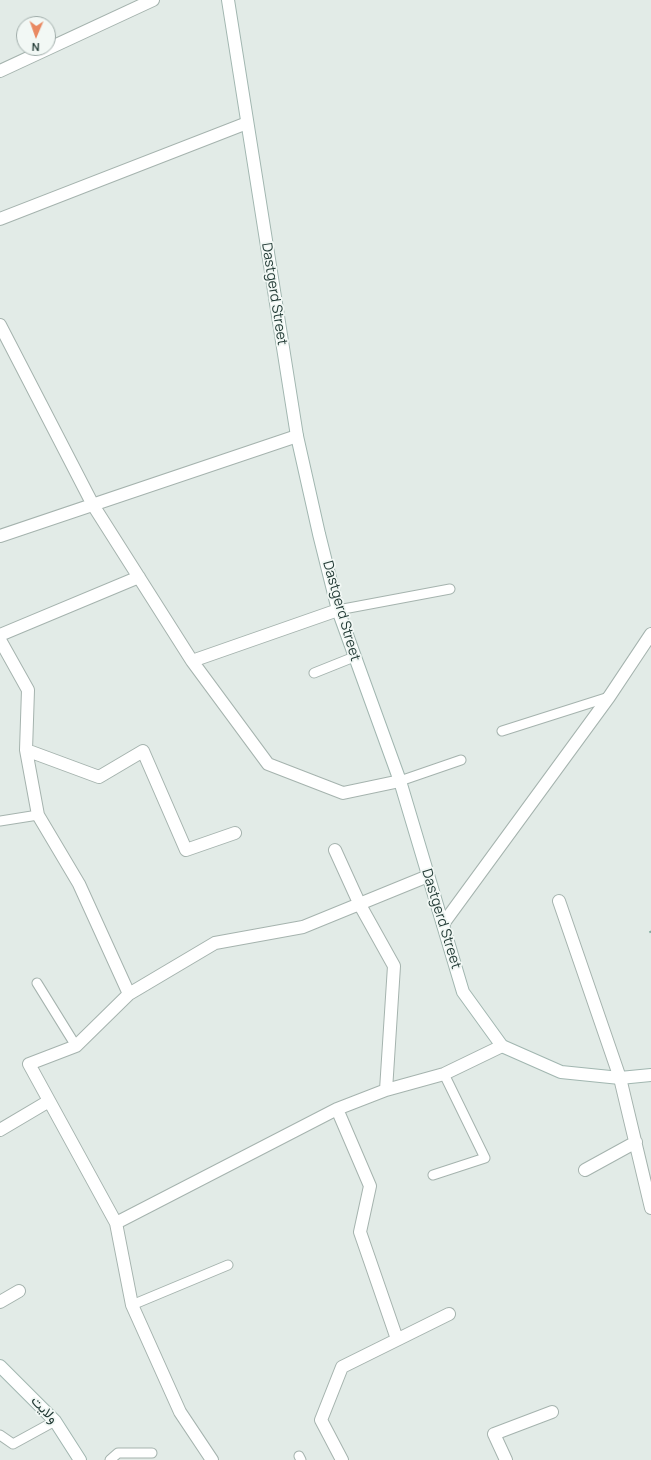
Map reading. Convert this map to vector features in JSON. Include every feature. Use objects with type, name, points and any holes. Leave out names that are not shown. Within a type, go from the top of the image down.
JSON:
[{"type":"street","points":[[0,72],[153,0]]},
{"type":"street","name":"Dastgerd Street","points":[[228,0],[297,436],[338,610],[400,781],[463,992],[502,1046]]},
{"type":"street","points":[[0,218],[247,123]]},
{"type":"street","points":[[0,325],[93,505],[192,661],[268,764],[342,793],[400,781]]},
{"type":"street","points":[[0,536],[297,436]]},
{"type":"street","points":[[0,635],[139,577]]},
{"type":"street","points":[[192,661],[338,610]]},
{"type":"street","points":[[443,924],[610,697],[651,634]]},
{"type":"street","points":[[0,640],[28,690],[26,750],[38,815],[79,884],[129,994]]},
{"type":"street","points":[[26,750],[99,777],[143,751],[186,850],[235,833]]},
{"type":"street","points":[[335,850],[360,905],[394,966],[386,1090]]},
{"type":"street","points":[[212,1460],[180,1412],[132,1305],[116,1224],[29,1064],[76,1046],[129,994],[215,943],[303,927],[428,876]]},
{"type":"street","points":[[559,901],[620,1078],[651,1208]]},
{"type":"street","points":[[116,1224],[337,1109],[386,1090],[444,1074],[502,1046],[561,1072],[620,1078],[651,1075]]},
{"type":"street","points":[[0,1130],[49,1101]]},
{"type":"street","points":[[337,1109],[370,1186],[360,1232],[397,1339]]},
{"type":"street","points":[[585,1170],[636,1142]]},
{"type":"street","points":[[0,1302],[19,1291]]},
{"type":"street","points":[[342,1460],[321,1420],[342,1367],[450,1314]]},
{"type":"street","name":"ولایت","points":[[0,1366],[55,1421],[80,1460]]},
{"type":"street","points":[[506,1460],[494,1434],[552,1412]]},
{"type":"lane","points":[[338,610],[450,589]]},
{"type":"lane","points":[[314,674],[354,657]]},
{"type":"lane","points":[[502,731],[610,697]]},
{"type":"lane","points":[[400,781],[461,760]]},
{"type":"lane","points":[[0,821],[38,815]]},
{"type":"lane","points":[[37,983],[76,1046]]},
{"type":"lane","points":[[433,1175],[485,1158],[444,1074]]},
{"type":"lane","points":[[132,1305],[228,1265]]},
{"type":"lane","points":[[0,1435],[13,1444],[55,1421]]},
{"type":"lane","points":[[110,1460],[118,1453],[152,1453]]}]
